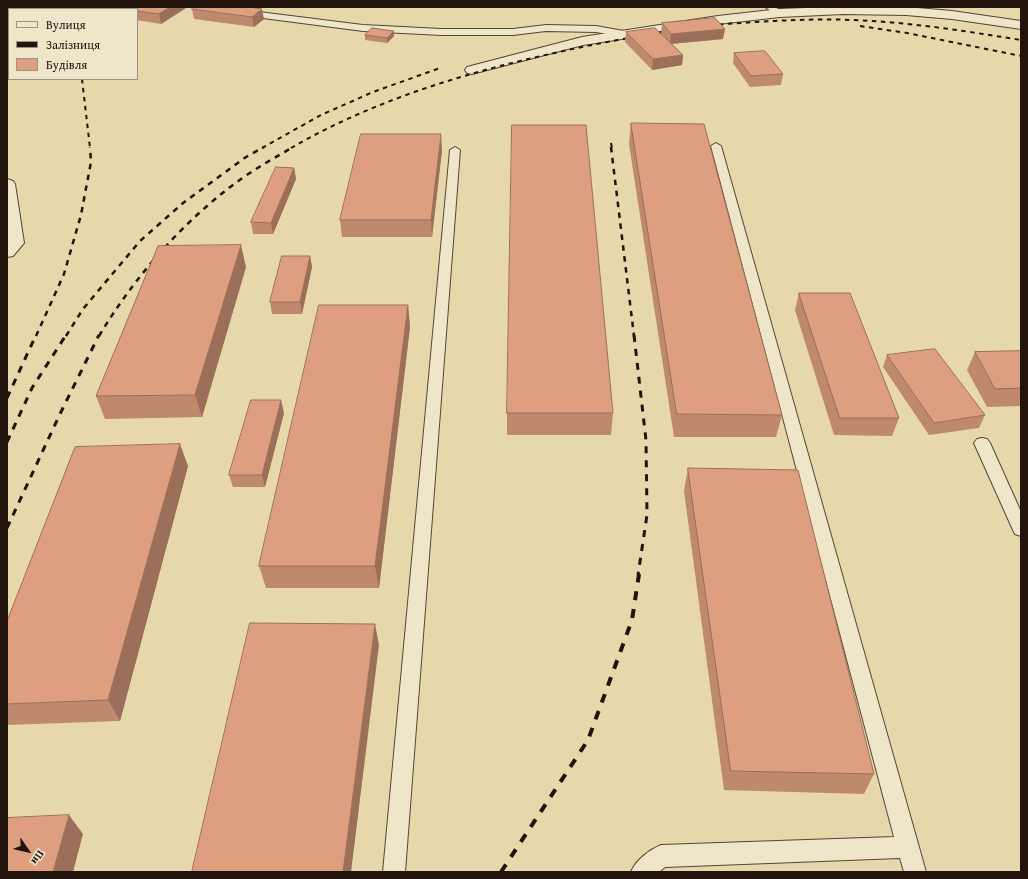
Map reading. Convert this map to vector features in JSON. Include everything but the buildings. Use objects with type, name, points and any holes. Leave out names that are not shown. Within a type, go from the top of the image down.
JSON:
[{"type":"street","points":[[472,70],[582,41],[774,10],[906,11],[952,15],[1021,25]]},
{"type":"street","points":[[7,184],[15,243],[7,252]]},
{"type":"lane","points":[[231,12],[370,28],[477,32],[513,32],[546,28],[596,29],[624,34]]},
{"type":"lane","points":[[716,146],[906,847],[915,872]]},
{"type":"lane","points":[[394,872],[455,150]]},
{"type":"lane","points":[[982,443],[1021,530]]},
{"type":"lane","points":[[642,872],[661,856],[906,847]]},
{"type":"railway","points":[[710,25],[799,20],[873,21],[958,30],[1021,40]]},
{"type":"railway","points":[[860,26],[907,33],[1021,56]]},
{"type":"railway","points":[[291,148],[335,125],[381,105],[428,87],[476,72],[574,49],[672,30]]},
{"type":"railway","points":[[262,148],[321,115],[373,92],[440,68]]},
{"type":"railway","points":[[82,80],[90,148]]},
{"type":"railway","points":[[611,143],[612,148]]},
{"type":"railway","points":[[36,336],[64,274],[81,215],[91,162],[90,147]]},
{"type":"railway","points":[[66,336],[83,309],[140,241],[183,203],[246,157],[264,147]]},
{"type":"railway","points":[[99,336],[128,292],[162,250],[200,212],[241,179],[293,147]]},
{"type":"railway","points":[[611,147],[634,336]]},
{"type":"railway","points":[[7,398],[36,335]]},
{"type":"railway","points":[[7,442],[32,388],[66,335]]},
{"type":"railway","points":[[7,528],[59,416],[99,335]]},
{"type":"railway","points":[[634,335],[646,440],[647,515],[638,575]]},
{"type":"railway","points":[[501,872],[588,740],[632,620],[639,574]]}]
